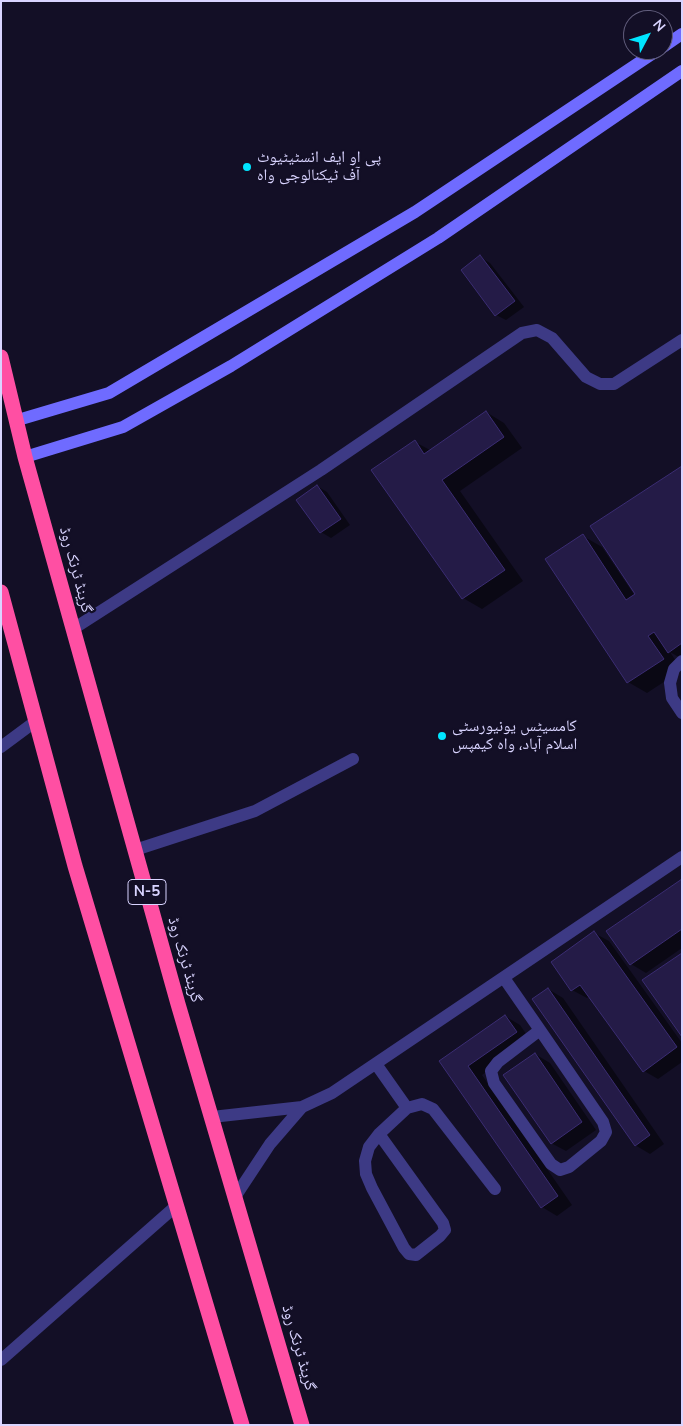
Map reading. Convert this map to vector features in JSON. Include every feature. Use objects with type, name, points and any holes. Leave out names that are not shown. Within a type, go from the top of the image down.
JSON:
[{"type":"highway","name":"گرینڈ ٹرنک روڈ","points":[[1,357],[18,420],[25,456],[135,850],[302,1425]]},
{"type":"highway","points":[[1,592],[4,616],[36,721],[75,866],[242,1425]]},
{"type":"street","points":[[18,420],[109,393],[415,212],[643,60]]},
{"type":"street","points":[[25,456],[123,427],[231,366],[438,238],[682,71]]},
{"type":"street","points":[[73,629],[322,470],[522,333],[537,330],[552,338],[586,377],[600,384],[614,384],[682,340]]},
{"type":"street","points":[[682,661],[674,669],[670,684],[672,698],[682,713]]},
{"type":"street","points":[[1,747],[36,721]]},
{"type":"street","points":[[135,850],[255,811],[354,759]]},
{"type":"street","points":[[212,1117],[302,1107],[332,1093],[682,857]]},
{"type":"street","points":[[504,978],[540,1030],[603,1122],[606,1132],[601,1140],[569,1167],[560,1170],[551,1164],[494,1083],[491,1071],[498,1062],[540,1030]]},
{"type":"street","points":[[376,1064],[407,1108]]},
{"type":"street","points":[[379,1134],[443,1223],[444,1230],[440,1236],[416,1255],[409,1254],[404,1248],[366,1174],[368,1148],[379,1134],[407,1108],[422,1104],[433,1109],[495,1189]]},
{"type":"street","points":[[235,1197],[270,1144],[302,1107]]},
{"type":"street","points":[[1,1360],[176,1206]]},
{"type":"building","points":[[480,255],[515,301],[495,316],[461,270]]},
{"type":"building","points":[[486,411],[504,437],[442,480],[505,570],[462,599],[371,470],[415,440],[424,454]]},
{"type":"building","points":[[682,466],[682,643],[668,653],[654,632],[648,636],[664,659],[627,683],[545,559],[583,534],[626,600],[635,594],[590,526]]},
{"type":"building","points":[[317,485],[341,519],[320,533],[296,500]]},
{"type":"building","points":[[682,879],[682,929],[630,965],[606,931]]},
{"type":"building","points":[[594,931],[677,1047],[643,1072],[580,985],[571,991],[551,962]]},
{"type":"building","points":[[682,953],[682,1037],[642,980]]},
{"type":"building","points":[[548,988],[650,1135],[635,1146],[532,999]]},
{"type":"building","points":[[505,1015],[517,1032],[468,1066],[558,1196],[541,1208],[439,1061]]},
{"type":"building","points":[[535,1053],[582,1122],[551,1144],[503,1075]]},
{"type":"place","name":"پی او ایف انسٹیٹیوٹ آف ٹیکنالوجی واہ","points":[[247,167]]},
{"type":"place","name":"کامسیٹس یونیورسٹی اسلام آباد، واہ کیمپس","points":[[442,736]]}]
